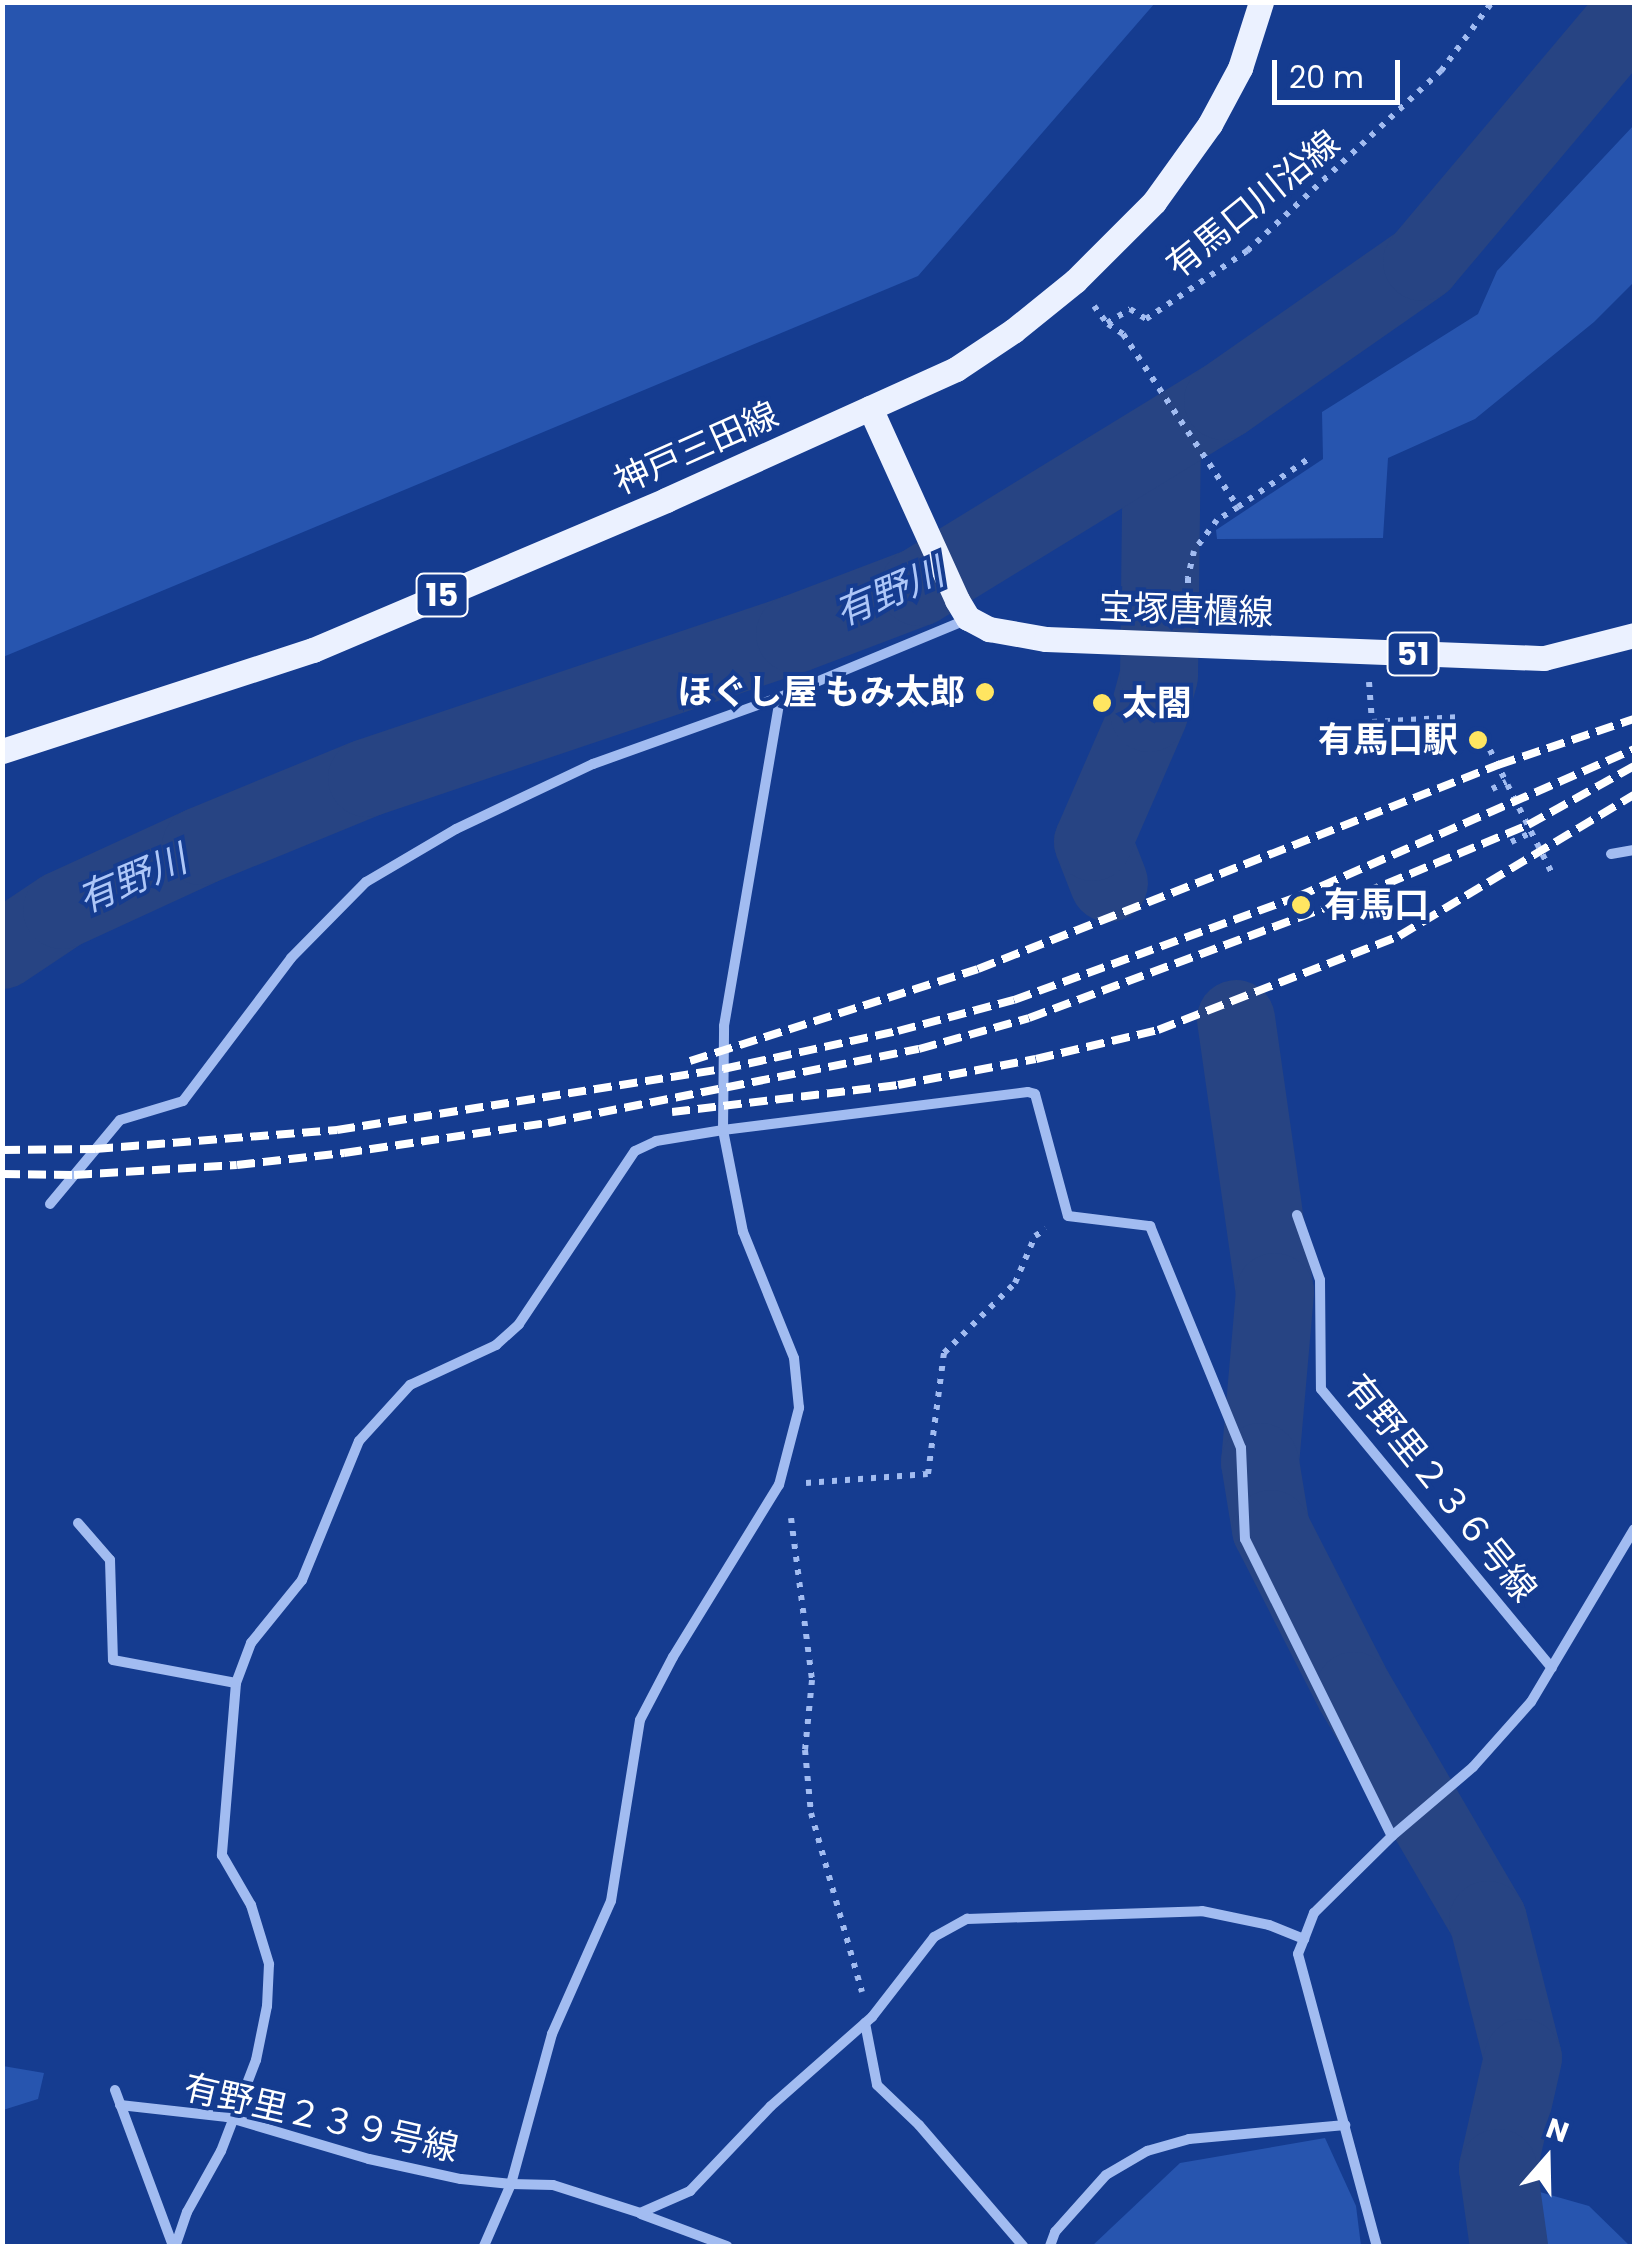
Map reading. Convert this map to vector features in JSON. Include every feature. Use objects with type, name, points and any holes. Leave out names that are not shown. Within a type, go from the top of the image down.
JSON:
[{"type":"main road","name":"神戸三田線","points":[[2,751],[313,650],[956,370],[1013,332],[1075,281],[1154,202],[1210,124],[1240,68],[1261,2]]},
{"type":"main road","points":[[870,408],[963,609]]},
{"type":"main road","name":"宝塚唐櫃線","points":[[963,609],[1016,636],[1368,653],[1544,658],[1634,636]]},
{"type":"street","points":[[50,1204],[120,1120],[183,1101],[291,958],[366,882],[456,828],[593,764],[780,698],[963,609]]},
{"type":"street","points":[[484,2246],[511,2184],[552,2034],[612,1902],[640,1720],[672,1657],[779,1485],[799,1408],[794,1358],[742,1232],[722,1130],[724,1026],[780,698]]},
{"type":"street","points":[[1611,854],[1634,850]]},
{"type":"street","points":[[174,2246],[256,2060],[267,2006],[268,1964],[251,1905],[222,1855],[236,1683],[251,1644],[302,1580],[359,1441],[410,1384],[496,1345],[519,1324],[635,1152],[656,1141],[1035,1094],[1068,1216],[1150,1226],[1241,1448],[1246,1539],[1392,1836]]},
{"type":"street","name":"有野里２３６号線","points":[[1297,1215],[1320,1280],[1320,1389],[1552,1668]]},
{"type":"street","points":[[78,1523],[110,1560],[113,1660],[236,1683]]},
{"type":"street","points":[[1377,2246],[1298,1954],[1314,1913],[1392,1836],[1442,1795],[1531,1702],[1634,1529]]},
{"type":"street","points":[[640,2213],[690,2191],[771,2106],[866,2022],[934,1937],[967,1919],[1202,1910],[1269,1925],[1304,1939]]},
{"type":"street","points":[[866,2022],[877,2086],[920,2125],[1023,2246]]},
{"type":"street","points":[[115,2090],[174,2246]]},
{"type":"street","name":"有野里２３９号線","points":[[120,2105],[232,2119],[369,2159],[461,2179],[552,2185],[727,2246]]},
{"type":"street","points":[[1050,2246],[1054,2232],[1106,2175],[1147,2151],[1189,2139],[1345,2126]]},
{"type":"path","name":"有馬口川沿線","points":[[1107,323],[1130,309],[1146,319],[1247,252],[1441,71],[1492,2]]},
{"type":"path","points":[[1075,281],[1107,323],[1123,334],[1235,504]]},
{"type":"path","points":[[1188,644],[1188,578],[1194,551],[1217,520],[1235,504],[1308,458]]},
{"type":"path","points":[[1368,653],[1372,722],[1460,716]]},
{"type":"path","points":[[1490,750],[1554,876]]},
{"type":"path","points":[[1492,789],[1506,782]]},
{"type":"path","points":[[1512,842],[1532,832]]},
{"type":"path","points":[[866,2022],[863,1998],[811,1814],[805,1750],[812,1680],[792,1521],[779,1485],[928,1474],[944,1353],[1014,1283],[1035,1236],[1068,1216]]},
{"type":"shaded area","points":[[3,2],[1155,3],[918,276],[3,657]]},
{"type":"shaded area","points":[[1634,125],[1634,282],[1594,322],[1475,419],[1388,458],[1383,538],[1217,539],[1216,530],[1323,459],[1322,412],[1478,314],[1497,271]]},
{"type":"shaded area","points":[[3,2066],[44,2073],[38,2099],[3,2110]]},
{"type":"shaded area","points":[[1325,2138],[1356,2206],[1361,2246],[1092,2246],[1180,2163]]},
{"type":"shaded area","points":[[1519,2186],[1589,2206],[1630,2246],[1527,2246]]},
{"type":"waterway","name":"有野川","points":[[2,950],[62,910],[201,846],[367,778],[795,634],[919,587],[1223,401],[1422,262],[1634,10]]},
{"type":"waterway","points":[[1109,883],[1093,842],[1149,713],[1159,676],[1162,439]]},
{"type":"waterway","points":[[1236,1019],[1275,1292],[1260,1462],[1271,1529],[1354,1691],[1488,1920],[1523,2058],[1498,2168],[1509,2246]]},
{"type":"railway","points":[[690,1061],[978,969],[1498,765],[1634,719]]},
{"type":"railway","points":[[2,1150],[95,1149],[337,1130],[723,1069],[898,1031],[1014,1000],[1297,897],[1634,749]]},
{"type":"railway","points":[[2,1174],[74,1175],[237,1165],[344,1153],[548,1123],[919,1049],[1029,1018],[1362,894],[1528,825],[1634,766]]},
{"type":"railway","points":[[672,1112],[898,1085],[1036,1059],[1158,1030],[1399,936],[1634,795]]},
{"type":"place","name":"ほぐし屋 もみ太郎","points":[[985,692]]},
{"type":"place","name":"太閤","points":[[1102,703]]},
{"type":"place","name":"有馬口駅","points":[[1478,740]]},
{"type":"place","name":"有馬口","points":[[1301,905]]}]
